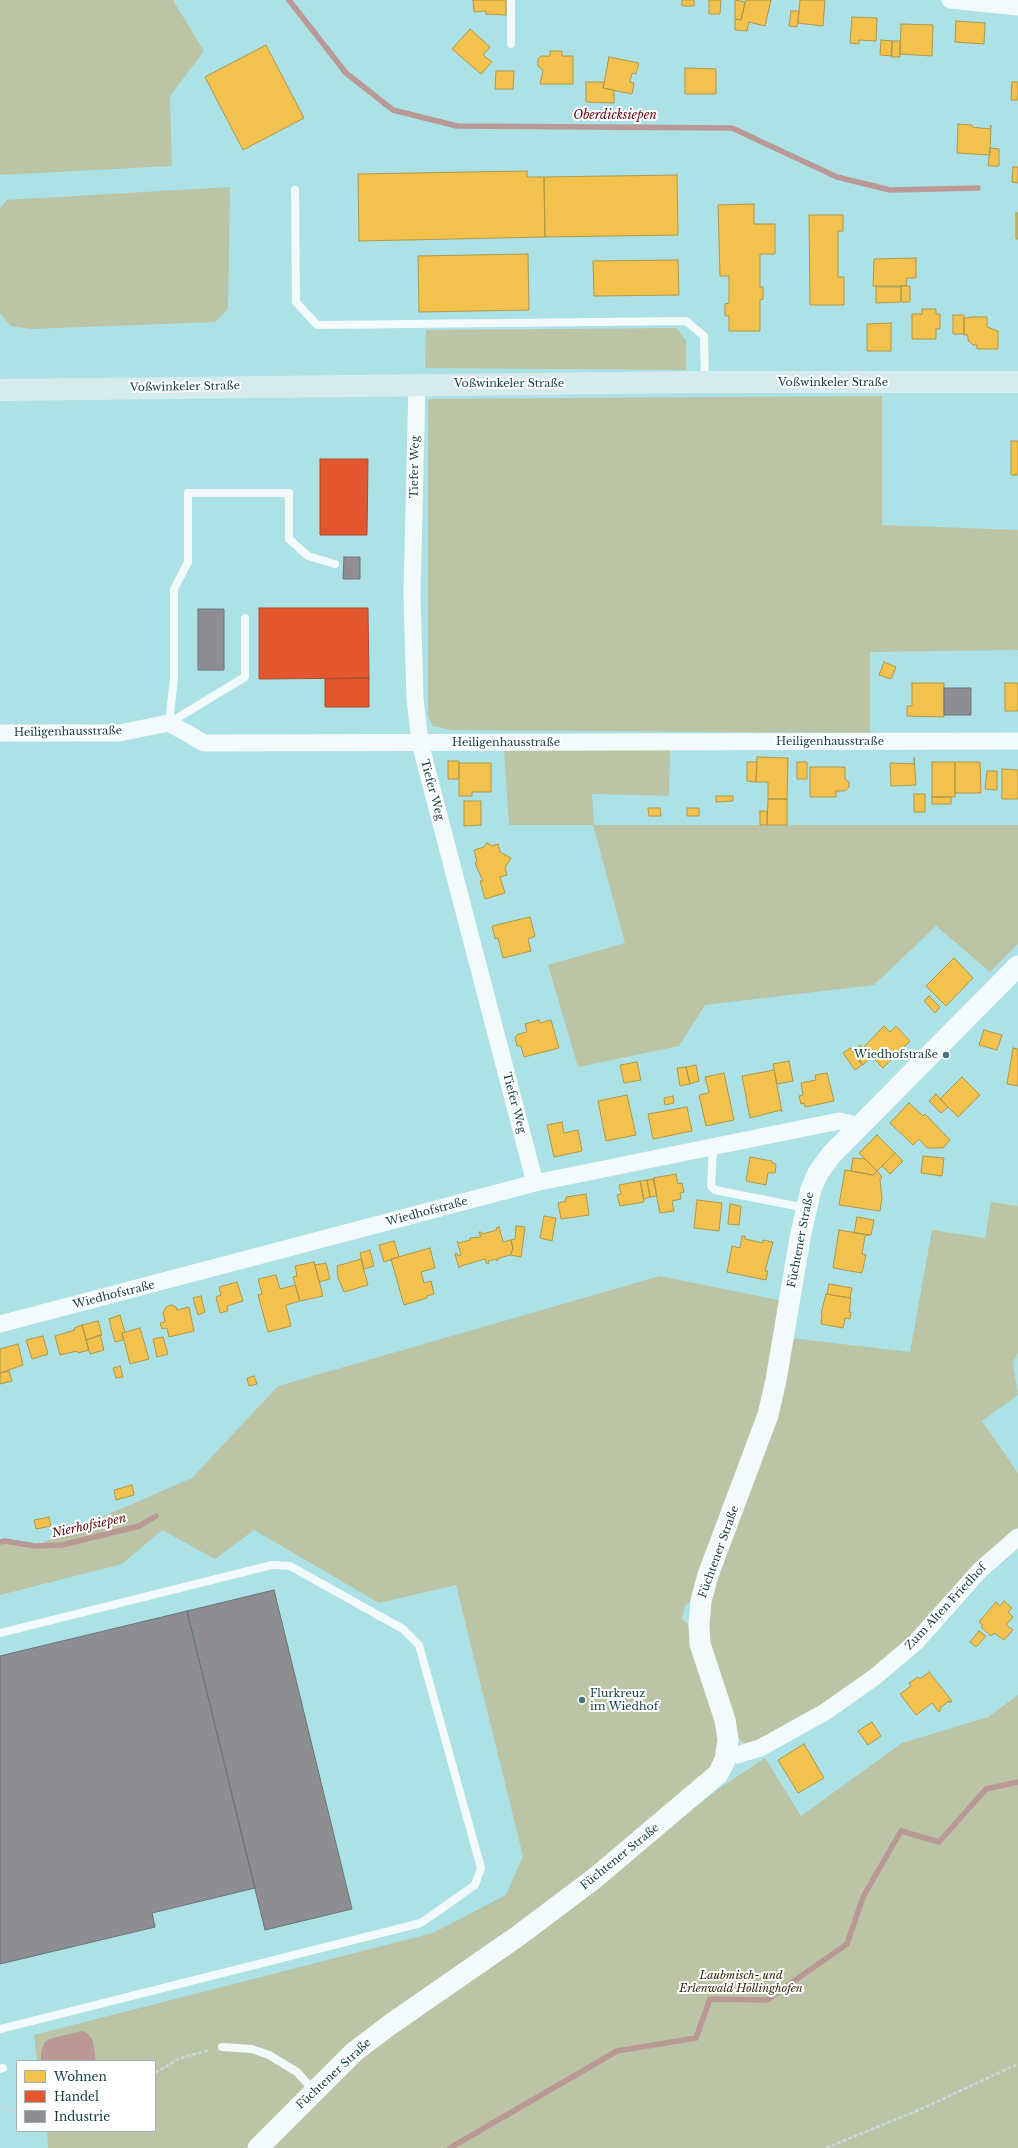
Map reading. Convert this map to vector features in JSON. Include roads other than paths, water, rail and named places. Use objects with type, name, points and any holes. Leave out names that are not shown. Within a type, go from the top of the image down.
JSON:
[{"type":"main road","name":"Voßwinkeler Straße","points":[[0,390],[417,384],[1018,382]]},
{"type":"street","points":[[950,0],[1018,7]]},
{"type":"street","name":"Tiefer Weg","points":[[417,384],[412,595],[415,698],[420,743],[535,1184]]},
{"type":"street","name":"Heiligenhausstraße","points":[[0,733],[119,733],[169,723],[204,743],[1018,741]]},
{"type":"street","name":"Füchtener Straße","points":[[258,2148],[354,2052],[391,2024],[518,1936],[601,1873],[711,1782],[724,1765],[728,1739],[725,1720],[700,1644],[699,1625],[701,1601],[708,1575],[768,1414],[778,1374],[806,1208],[818,1173],[831,1155],[857,1128],[1018,966]]},
{"type":"street","name":"Wiedhofstraße","points":[[0,1324],[535,1184],[839,1121],[849,1123],[857,1128]]},
{"type":"street","name":"Zum Alten Friedhof","points":[[727,1753],[737,1755],[760,1748],[825,1712],[876,1676],[916,1642],[980,1570],[1018,1536]]},
{"type":"lane","points":[[511,44],[512,0]]},
{"type":"lane","points":[[295,190],[296,302],[317,325],[686,321],[704,336],[705,382]]},
{"type":"lane","points":[[169,723],[174,678],[174,589],[188,562],[188,493],[289,493],[290,539],[308,556],[335,564]]},
{"type":"lane","points":[[169,723],[245,677],[245,618]]},
{"type":"lane","points":[[713,1147],[711,1186],[715,1190],[806,1208]]},
{"type":"lane","points":[[0,1633],[272,1565],[290,1566],[403,1629],[419,1645],[481,1868],[475,1885],[421,1923],[0,2029]]},
{"type":"lane","points":[[222,2047],[252,2049],[269,2055],[297,2072],[314,2091]]},
{"type":"waterway","name":"Oberdicksiepen","points":[[289,0],[346,73],[393,110],[457,126],[732,128],[837,177],[890,190],[978,188]]},
{"type":"waterway","name":"Nierhofsiepen","points":[[0,1542],[5,1541],[35,1546],[62,1545],[139,1526],[156,1516]]},
{"type":"waterway","points":[[450,2148],[617,2051],[696,2038],[710,1999],[767,2000],[847,1944],[863,1897],[901,1831],[939,1842],[986,1789],[1018,1782]]},
{"type":"place","name":"Wiedhofstraße","points":[[946,1055]]},
{"type":"place","name":"Flurkreuz im Wiedhof","points":[[582,1700]]},
{"type":"park label","name":"Laubmisch- und Erlenwald Höllinghofen","points":[[741,1982]]}]
